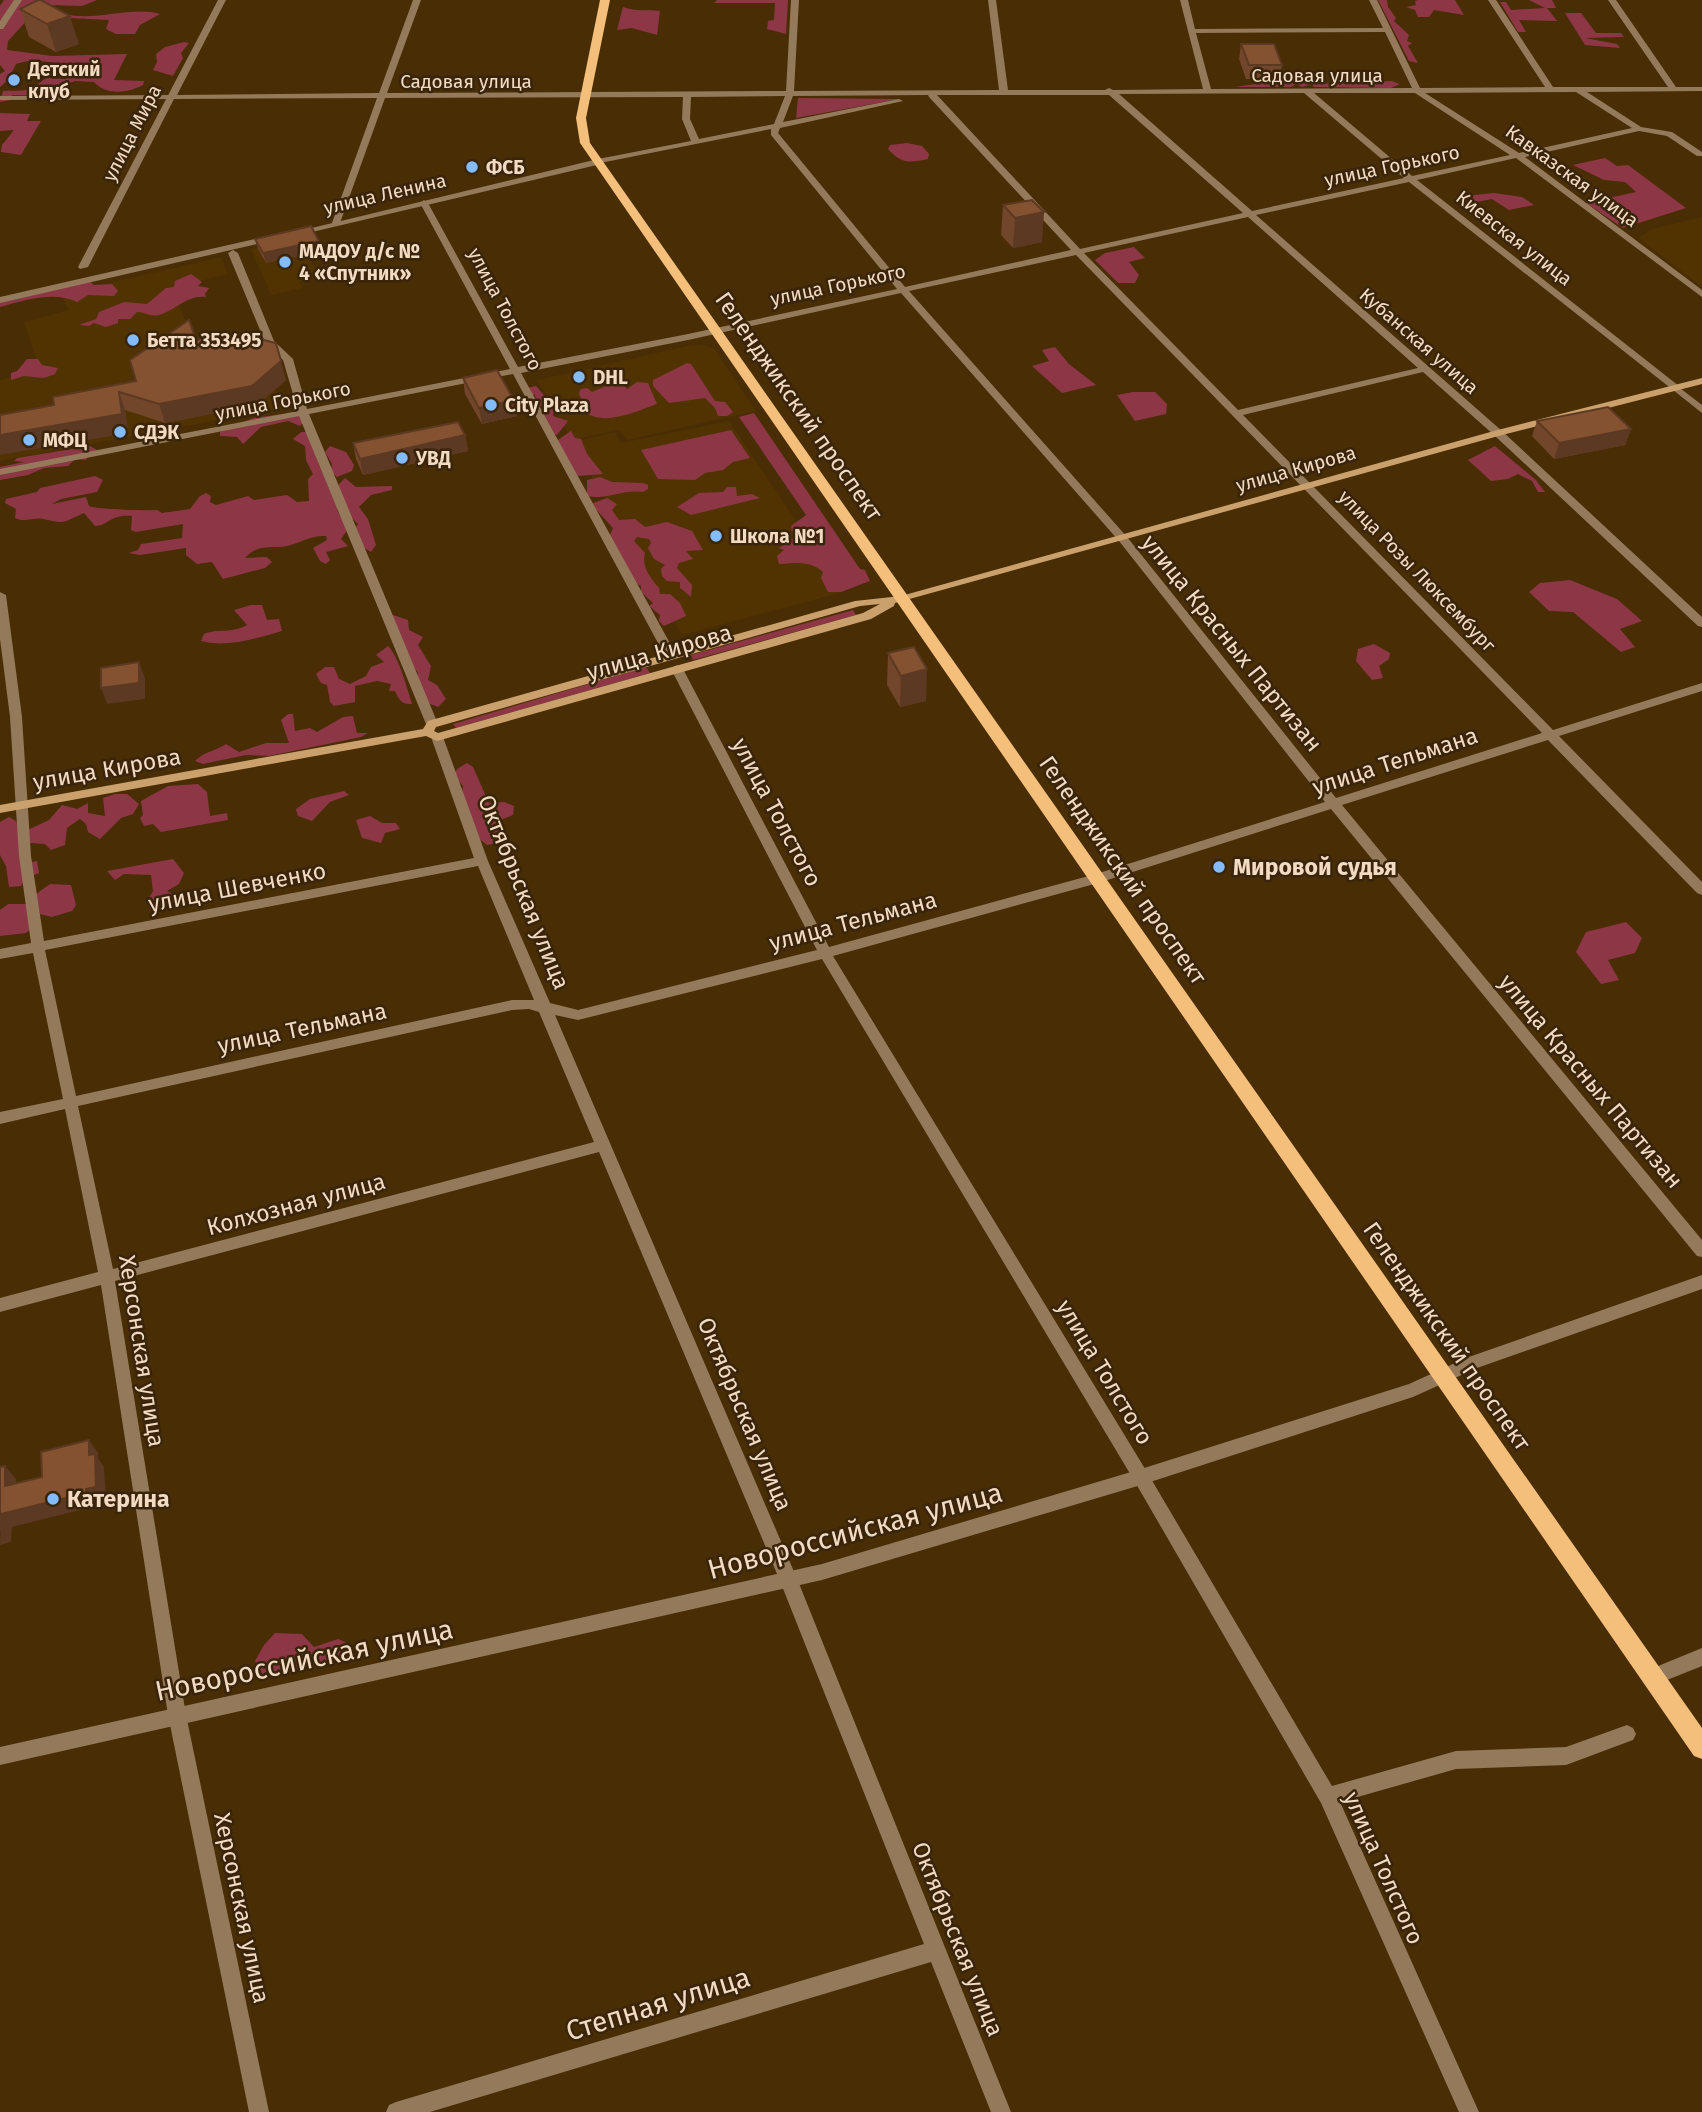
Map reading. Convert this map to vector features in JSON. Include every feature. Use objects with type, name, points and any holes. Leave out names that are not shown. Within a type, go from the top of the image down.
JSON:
[{"type":"main road","name":"Геленджикский проспект","points":[[605,0],[585,97],[582,135],[598,162],[1702,1748]]},
{"type":"main road","name":"улица Кирова","points":[[0,809],[432,731],[674,663],[859,603],[901,599],[1498,433],[1702,382]]},
{"type":"street","points":[[0,27],[18,0]]},
{"type":"street","name":"улица Мира","points":[[74,283],[222,0]]},
{"type":"street","points":[[337,223],[417,0]]},
{"type":"street","points":[[779,125],[790,94],[795,0]]},
{"type":"street","points":[[992,0],[1004,94]]},
{"type":"street","points":[[1184,0],[1207,90]]},
{"type":"street","points":[[1373,0],[1418,92]]},
{"type":"street","points":[[1492,0],[1550,89]]},
{"type":"street","points":[[1612,0],[1674,90]]},
{"type":"street","points":[[1192,31],[1388,30]]},
{"type":"street","name":"Садовая улица","points":[[0,98],[932,95],[1109,90],[1418,92],[1702,89]]},
{"type":"street","name":"Кубанская улица","points":[[1109,90],[1498,433],[1702,623]]},
{"type":"street","name":"улица Горького","points":[[1578,90],[1639,129]]},
{"type":"street","name":"Киевская улица","points":[[1307,92],[1412,180],[1702,410]]},
{"type":"street","name":"Кавказская улица","points":[[1418,92],[1520,157],[1702,294]]},
{"type":"street","points":[[687,95],[686,119],[695,140]]},
{"type":"street","name":"Садовая улица","points":[[779,125],[932,95]]},
{"type":"street","name":"улица Розы Люксембург","points":[[932,95],[1077,251],[1553,734],[1702,890]]},
{"type":"street","name":"улица Ленина","points":[[0,300],[232,251],[337,223],[695,140],[779,125]]},
{"type":"street","name":"улица Красных Партизан","points":[[779,125],[774,133],[902,289],[1123,539],[1334,804],[1702,1251]]},
{"type":"street","name":"улица Горького","points":[[0,472],[304,415],[716,331],[1639,129],[1669,134],[1700,154]]},
{"type":"street","name":"улица Толстого","points":[[424,203],[674,663],[825,953],[1141,1477],[1328,1796],[1469,2112]]},
{"type":"street","name":"Октябрьская улица","points":[[232,251],[270,342],[288,359],[304,415],[482,861],[789,1581],[1001,2112]]},
{"type":"street","points":[[1237,413],[1425,369]]},
{"type":"street","name":"Херсонская улица","points":[[0,595],[23,805],[25,856],[38,947],[107,1277],[177,1715],[259,2112]]},
{"type":"street","name":"улица Тельмана","points":[[0,1118],[512,1005],[529,1004],[578,1015],[825,953],[1098,878],[1702,687]]},
{"type":"street","name":"улица Шевченко","points":[[0,954],[482,861]]},
{"type":"street","name":"Колхозная улица","points":[[0,1305],[604,1145]]},
{"type":"street","name":"Новороссийская улица","points":[[0,1756],[789,1581],[1141,1477],[1413,1390],[1443,1376],[1702,1282]]},
{"type":"street","points":[[1652,1677],[1702,1657]]},
{"type":"street","points":[[1328,1796],[1456,1760],[1566,1756],[1627,1734]]},
{"type":"street","name":"Степная улица","points":[[396,2112],[937,1950]]},
{"type":"shaded area","points":[[4,0],[97,0],[82,6],[48,5],[73,16],[132,12],[160,14],[140,25],[135,34],[116,34],[106,29],[109,20],[31,16],[8,41],[7,50],[52,56],[127,54],[114,80],[144,81],[143,85],[117,92],[105,90],[94,82],[75,81],[64,85],[62,90],[42,95],[12,95],[11,100],[0,102],[3,91],[27,90],[46,78],[65,79],[76,75],[56,64],[23,62],[16,64],[8,80],[0,87],[0,74],[5,71],[0,65],[0,6]]},
{"type":"shaded area","points":[[717,0],[788,0],[786,34],[767,29],[768,21],[774,20],[775,3],[714,3]]},
{"type":"shaded area","points":[[1378,0],[1387,0],[1388,7],[1396,18],[1394,21],[1409,35],[1407,41],[1412,43],[1408,46],[1418,63],[1409,61]]},
{"type":"shaded area","points":[[1455,0],[1464,15],[1434,10],[1429,17],[1418,17],[1415,10],[1406,7],[1416,5],[1415,1]]},
{"type":"shaded area","points":[[1529,0],[1552,0],[1556,8],[1547,8],[1557,21],[1519,20],[1526,32],[1518,32],[1500,2],[1506,2],[1511,10],[1545,8]]},
{"type":"shaded area","points":[[623,7],[660,11],[657,35],[632,28],[617,30]]},
{"type":"shaded area","points":[[1565,13],[1581,13],[1596,33],[1621,33],[1624,37],[1585,38],[1617,44],[1620,48],[1585,45]]},
{"type":"shaded area","points":[[189,43],[181,53],[183,58],[173,76],[153,70],[157,62],[156,54],[165,47]]},
{"type":"shaded area","points":[[1289,79],[1312,84],[1302,87],[1296,84],[1291,87],[1235,87]]},
{"type":"shaded area","points":[[1392,81],[1400,84],[1391,88],[1314,87],[1312,84]]},
{"type":"shaded area","points":[[798,98],[900,99],[796,118]]},
{"type":"shaded area","points":[[0,113],[30,114],[27,121],[41,121],[21,155],[1,152],[2,145],[14,130],[0,131]]},
{"type":"shaded area","points":[[907,143],[922,146],[929,154],[928,159],[906,161],[888,149],[890,145]]},
{"type":"shaded area","points":[[1605,158],[1617,166],[1628,165],[1686,208],[1623,228],[1586,203],[1636,192],[1625,182],[1604,180],[1573,165]]},
{"type":"shaded area","points":[[1494,193],[1522,197],[1534,205],[1509,210],[1492,199],[1462,205],[1455,197]]},
{"type":"shaded area","points":[[1702,217],[1702,287],[1638,238],[1652,229]]},
{"type":"shaded area","name":"МАДОУ д/с № 4 «Спутник»","points":[[296,239],[321,276],[299,281],[303,288],[271,295],[251,249]]},
{"type":"shaded area","points":[[1134,247],[1145,258],[1129,262],[1139,275],[1135,283],[1118,283],[1095,260],[1105,253]]},
{"type":"shaded area","points":[[221,257],[228,274],[171,288],[185,320],[190,319],[196,334],[207,332],[215,349],[255,342],[282,408],[0,461],[0,380],[40,371],[24,322],[69,310],[61,294]]},
{"type":"shaded area","points":[[191,274],[202,282],[198,286],[209,288],[206,297],[187,300],[159,315],[137,312],[130,319],[118,319],[118,323],[106,327],[94,323],[89,326],[79,325],[96,319],[99,312],[124,302],[147,304],[166,288],[174,287],[175,281]]},
{"type":"shaded area","points":[[86,278],[94,285],[112,284],[118,291],[114,296],[88,295],[77,302],[49,297],[0,307],[0,302]]},
{"type":"shaded area","points":[[704,345],[714,348],[756,411],[627,440],[619,430],[572,440],[537,380],[687,346]]},
{"type":"shaded area","points":[[1055,347],[1069,364],[1096,385],[1062,393],[1032,366],[1049,361],[1042,350]]},
{"type":"shaded area","points":[[27,359],[38,359],[42,365],[58,368],[55,374],[44,378],[24,376],[11,380],[11,373],[17,371]]},
{"type":"shaded area","points":[[687,363],[691,364],[715,401],[725,402],[733,412],[727,416],[718,416],[715,408],[705,398],[669,403],[653,386],[653,380]]},
{"type":"shaded area","points":[[620,380],[627,389],[637,382],[648,383],[657,404],[612,418],[594,417],[586,413],[579,393],[581,389],[587,388],[592,392]]},
{"type":"shaded area","points":[[536,386],[550,402],[548,406],[554,406],[553,416],[568,421],[557,435],[552,434],[541,410],[547,406],[537,406],[535,395],[530,394],[527,388]]},
{"type":"shaded area","points":[[1155,392],[1167,404],[1166,414],[1135,421],[1117,395]]},
{"type":"shaded area","points":[[754,413],[860,569],[865,570],[870,581],[841,592],[828,592],[821,578],[823,572],[818,568],[802,563],[779,564],[777,556],[784,550],[779,548],[799,534],[792,531],[791,526],[806,515],[739,417]]},
{"type":"shaded area","points":[[284,414],[308,416],[300,426],[288,421],[261,427],[243,444],[237,437],[220,436],[220,432],[253,418]]},
{"type":"shaded area","name":"Школа №1","points":[[729,421],[844,592],[682,635],[572,442],[615,432],[621,443]]},
{"type":"shaded area","points":[[731,430],[750,458],[733,462],[723,470],[705,473],[695,480],[658,479],[641,450]]},
{"type":"shaded area","points":[[571,431],[575,438],[581,439],[587,454],[603,474],[578,476],[555,442]]},
{"type":"shaded area","points":[[301,432],[308,432],[319,465],[329,481],[328,487],[337,497],[339,484],[345,478],[356,487],[392,486],[392,490],[371,495],[359,507],[368,519],[376,545],[371,552],[361,546],[355,528],[358,524],[341,507],[337,510],[348,529],[341,539],[348,546],[326,552],[330,560],[326,564],[320,561],[313,548],[327,540],[326,536],[315,537],[287,546],[255,550],[245,558],[267,557],[272,562],[265,568],[223,579],[212,562],[197,564],[186,555],[186,548],[140,555],[129,553],[138,550],[141,544],[182,538],[183,524],[136,532],[131,530],[132,516],[114,518],[95,526],[84,513],[64,522],[22,520],[15,518],[16,509],[5,503],[6,499],[37,492],[40,488],[95,476],[103,480],[97,492],[61,499],[52,504],[86,497],[92,507],[157,510],[162,513],[190,509],[200,496],[206,493],[211,496],[210,502],[216,505],[248,496],[254,500],[287,495],[297,502],[309,501],[308,479],[313,474],[306,460],[305,446],[293,439]]},
{"type":"shaded area","points":[[90,446],[97,450],[91,452],[86,460],[75,459],[68,466],[44,468],[28,475],[0,480],[0,467],[24,462],[14,461],[17,458]]},
{"type":"shaded area","points":[[330,446],[346,452],[354,465],[352,471],[337,477],[331,471],[332,464],[325,452]]},
{"type":"shaded area","points":[[1495,446],[1536,480],[1545,492],[1538,492],[1532,481],[1518,474],[1508,479],[1491,481],[1468,460]]},
{"type":"shaded area","points":[[600,477],[612,482],[643,483],[648,485],[648,489],[602,497],[587,496],[587,480]]},
{"type":"shaded area","points":[[727,487],[736,487],[737,496],[752,494],[760,498],[691,515],[677,507],[699,493],[723,492]]},
{"type":"shaded area","points":[[607,498],[617,504],[612,510],[619,520],[635,519],[645,527],[667,522],[692,531],[703,550],[686,551],[693,559],[679,563],[677,568],[692,585],[691,597],[680,588],[680,582],[667,581],[662,576],[661,569],[665,565],[654,559],[648,548],[651,543],[649,539],[637,537],[634,541],[645,553],[646,568],[660,594],[670,594],[680,603],[686,616],[664,626],[659,621],[660,615],[649,606],[653,603],[641,592],[641,586],[623,576],[610,535],[613,528],[591,504]]},
{"type":"shaded area","points":[[1570,580],[1617,599],[1642,621],[1620,629],[1635,647],[1621,652],[1573,612],[1549,611],[1529,592],[1540,583]]},
{"type":"shaded area","points":[[262,605],[267,620],[279,619],[282,631],[231,643],[201,641],[204,634],[247,625],[234,610]]},
{"type":"shaded area","points":[[853,610],[856,615],[693,660],[691,655]]},
{"type":"shaded area","points":[[390,614],[408,620],[409,630],[423,637],[418,645],[431,666],[428,680],[437,685],[446,699],[438,707],[423,701],[417,671],[411,666]]},
{"type":"shaded area","points":[[1374,644],[1390,653],[1389,659],[1379,666],[1383,678],[1372,680],[1356,661],[1358,649]]},
{"type":"shaded area","points":[[388,646],[399,665],[412,704],[399,699],[395,691],[389,691],[391,684],[377,681],[355,686],[355,702],[334,706],[330,702],[327,685],[321,683],[316,674],[325,667],[334,667],[339,679],[350,684],[366,676],[371,667],[384,662],[376,655]]},
{"type":"shaded area","points":[[646,667],[650,673],[456,728],[453,724]]},
{"type":"shaded area","points":[[288,714],[293,714],[295,731],[310,728],[317,732],[343,717],[353,716],[357,733],[368,733],[361,737],[269,756],[246,755],[203,764],[195,761],[226,744],[239,752],[266,743],[289,743],[281,720]]},
{"type":"shaded area","points":[[467,763],[473,767],[489,803],[504,802],[514,806],[513,815],[500,820],[497,826],[502,838],[497,843],[487,845],[477,837],[462,794],[463,786],[454,776],[457,769]]},
{"type":"shaded area","points":[[198,784],[207,792],[210,816],[227,813],[228,820],[161,832],[153,824],[144,826],[140,818],[143,815],[141,801],[168,786]]},
{"type":"shaded area","points":[[344,791],[349,795],[330,802],[312,821],[298,816],[296,809],[310,799]]},
{"type":"shaded area","points":[[127,794],[139,804],[133,814],[121,818],[100,839],[88,832],[86,824],[80,819],[67,828],[65,845],[51,850],[45,844],[30,843],[23,864],[37,861],[39,873],[25,879],[21,886],[9,887],[6,866],[0,855],[0,822],[9,817],[16,821],[19,834],[49,820],[62,805],[77,809],[88,803],[88,813],[105,816],[103,798]]},
{"type":"shaded area","points":[[370,816],[382,823],[396,823],[400,829],[385,833],[381,843],[362,838],[356,820]]},
{"type":"shaded area","points":[[173,859],[184,873],[179,884],[167,891],[173,894],[172,903],[155,908],[148,900],[153,891],[151,875],[124,874],[115,880],[107,871],[156,862]]},
{"type":"shaded area","points":[[50,884],[71,885],[76,905],[72,911],[52,917],[40,914],[36,894]]},
{"type":"shaded area","points":[[8,904],[28,904],[31,929],[26,933],[0,936],[0,910]]},
{"type":"shaded area","points":[[1626,922],[1642,938],[1635,953],[1608,960],[1619,980],[1601,984],[1576,952],[1586,932]]},
{"type":"shaded area","points":[[275,1633],[302,1634],[314,1647],[338,1639],[347,1643],[350,1657],[296,1671],[263,1675],[255,1661]]},
{"type":"building","points":[[38,0],[70,16],[47,24],[20,9]]},
{"type":"building","points":[[1241,44],[1274,44],[1282,65],[1249,65]]},
{"type":"building","points":[[1032,200],[1044,212],[1015,218],[1003,205]]},
{"type":"building","points":[[311,226],[319,241],[263,253],[255,239]]},
{"type":"building","points":[[189,320],[196,340],[236,333],[276,343],[281,361],[252,386],[159,404],[119,392],[122,414],[0,435],[0,415],[54,405],[53,397],[136,381],[130,360]]},
{"type":"building","points":[[497,370],[514,400],[479,408],[463,378]]},
{"type":"building","points":[[1608,407],[1631,429],[1559,443],[1537,421]]},
{"type":"building","points":[[458,422],[465,435],[360,459],[353,443]]},
{"type":"building","points":[[914,647],[927,669],[901,676],[888,653]]},
{"type":"building","points":[[139,662],[139,683],[101,688],[101,668]]},
{"type":"building","points":[[89,1440],[89,1455],[95,1454],[96,1487],[86,1489],[86,1493],[1,1514],[0,1530],[0,1467],[5,1466],[5,1486],[42,1477],[41,1452]]},
{"type":"place","name":"Детский клуб","points":[[14,80]]},
{"type":"place","name":"ФСБ","points":[[472,167]]},
{"type":"place","name":"МАДОУ д/с № 4 «Спутник»","points":[[285,262]]},
{"type":"place","name":"Бетта 353495","points":[[133,340]]},
{"type":"place","name":"DHL","points":[[579,377]]},
{"type":"place","name":"City Plaza","points":[[491,405]]},
{"type":"place","name":"СДЭК","points":[[120,432]]},
{"type":"place","name":"МФЦ","points":[[29,440]]},
{"type":"place","name":"УВД","points":[[402,458]]},
{"type":"place","name":"Школа №1","points":[[716,536]]},
{"type":"place","name":"Мировой судья","points":[[1219,867]]},
{"type":"place","name":"Катерина","points":[[53,1499]]}]
